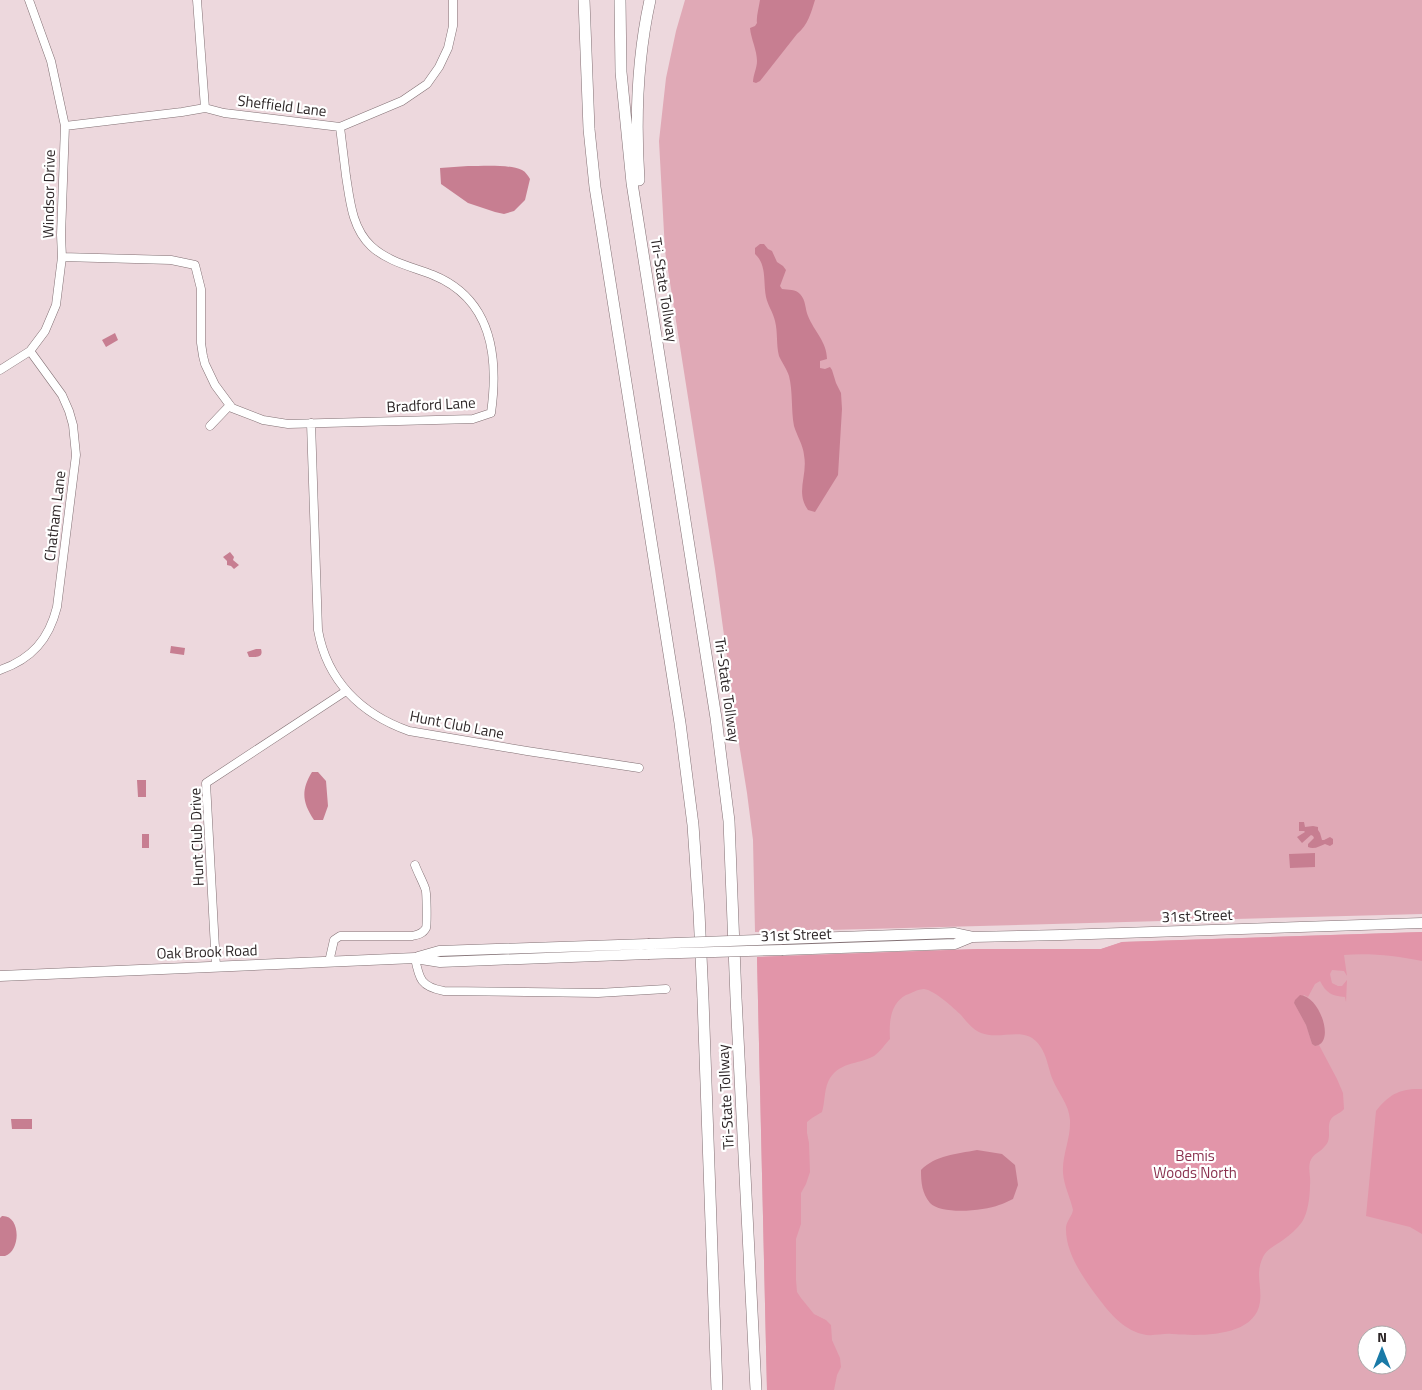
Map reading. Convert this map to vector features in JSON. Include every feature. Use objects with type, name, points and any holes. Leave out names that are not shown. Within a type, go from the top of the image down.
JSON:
[{"type":"highway","name":"Tri-State Tollway","points":[[584,0],[589,129],[595,187],[680,722],[692,824],[703,999],[717,1390]]},
{"type":"highway","name":"Tri-State Tollway","points":[[620,0],[620,72],[632,183],[716,718],[729,821],[756,1390]]},
{"type":"highway","points":[[644,259],[638,173],[638,93],[641,46],[650,0]]},
{"type":"main road","name":"31st Street","points":[[648,949],[783,945],[954,933],[973,937],[1422,923]]},
{"type":"main road","name":"Oak Brook Road","points":[[0,976],[415,958],[439,951],[648,949]]},
{"type":"street","name":"Windsor Drive","points":[[0,370],[30,351],[45,331],[56,305],[62,257],[61,235],[65,126],[51,61],[29,0]]},
{"type":"street","points":[[197,0],[205,108]]},
{"type":"street","name":"Sheffield Lane","points":[[65,126],[205,108],[224,113],[340,128],[402,101],[427,84],[439,67],[448,48],[453,26],[453,0]]},
{"type":"street","name":"Bradford Lane","points":[[62,257],[171,260],[195,265],[201,288],[203,356],[212,379],[232,408],[263,420],[288,424],[473,419],[491,413],[494,396],[492,348],[489,335],[480,315],[466,296],[452,285],[440,278],[384,255],[371,246],[356,225],[350,204],[340,128]]},
{"type":"street","name":"Chatham Lane","points":[[0,670],[18,663],[33,653],[48,633],[54,618],[76,455],[73,425],[68,408],[58,388],[30,351]]},
{"type":"street","points":[[210,426],[230,405]]},
{"type":"street","name":"Hunt Club Lane","points":[[311,423],[318,630],[327,661],[334,675],[346,691],[375,716],[409,731],[527,752],[639,768]]},
{"type":"street","name":"Hunt Club Drive","points":[[216,966],[206,783],[346,691]]},
{"type":"street","points":[[329,962],[334,940],[340,936],[412,936],[420,934],[425,929],[427,922],[426,889],[416,865]]},
{"type":"street","points":[[415,958],[418,975],[422,982],[434,990],[598,993],[666,989]]},
{"type":"green space","points":[[685,0],[1422,0],[1422,914],[755,932],[753,840],[747,793],[715,569],[665,251],[659,141],[666,78]]},
{"type":"green space","name":"Bemis Woods North","points":[[1422,932],[1422,1390],[767,1390],[757,957],[978,949],[1101,949],[1122,942]]},
{"type":"green space","points":[[1422,932],[1422,961],[1383,955],[1344,955],[1347,976],[1344,971],[1332,970],[1330,974],[1332,983],[1338,986],[1342,986],[1347,980],[1346,1002],[1345,997],[1333,995],[1327,991],[1320,981],[1315,984],[1308,997],[1304,995],[1294,1003],[1306,1025],[1312,1044],[1315,1046],[1319,1045],[1337,1079],[1343,1093],[1344,1109],[1331,1119],[1327,1143],[1310,1162],[1310,1194],[1304,1218],[1293,1232],[1269,1249],[1263,1257],[1259,1269],[1260,1302],[1256,1314],[1248,1322],[1237,1328],[1210,1334],[1150,1335],[1135,1332],[1122,1324],[1111,1313],[1080,1272],[1071,1254],[1066,1236],[1066,1227],[1073,1210],[1063,1173],[1070,1127],[1069,1114],[1052,1078],[1044,1054],[1034,1039],[1020,1034],[989,1035],[981,1033],[972,1027],[949,1004],[928,990],[924,989],[906,995],[894,1008],[890,1020],[890,1039],[874,1056],[849,1064],[832,1075],[828,1082],[822,1112],[807,1122],[810,1172],[801,1193],[801,1224],[796,1239],[797,1292],[814,1314],[831,1325],[832,1340],[840,1358],[841,1367],[834,1390],[767,1390],[757,957],[978,949],[1101,949],[1122,942]]},
{"type":"green space","points":[[1422,1089],[1422,1234],[1410,1227],[1366,1216],[1376,1111],[1396,1093]]},
{"type":"shaded area","points":[[760,0],[815,0],[804,27],[760,81],[756,83],[753,82],[757,57],[750,28],[757,23]]},
{"type":"shaded area","points":[[503,166],[523,171],[530,179],[525,200],[514,211],[504,214],[468,203],[441,184],[440,168]]},
{"type":"shaded area","points":[[760,244],[764,244],[772,251],[777,262],[786,270],[780,286],[782,289],[796,291],[803,299],[808,316],[825,347],[827,359],[820,361],[820,368],[830,367],[841,393],[842,409],[838,475],[815,512],[808,510],[802,497],[805,463],[801,444],[794,426],[788,373],[779,356],[776,325],[766,297],[763,268],[755,254],[755,248]]},
{"type":"shaded area","points":[[115,333],[118,340],[106,347],[102,340]]},
{"type":"shaded area","points":[[230,552],[234,557],[233,560],[239,565],[234,569],[227,565],[227,561],[223,557]]},
{"type":"shaded area","points":[[171,646],[185,648],[184,655],[170,653]]},
{"type":"shaded area","points":[[261,649],[261,654],[256,657],[249,657],[247,652]]},
{"type":"shaded area","points":[[312,772],[318,772],[326,781],[328,806],[323,820],[314,820],[305,802],[306,785]]},
{"type":"shaded area","points":[[137,780],[146,780],[146,797],[138,797]]},
{"type":"shaded area","points":[[1299,822],[1304,822],[1305,827],[1318,827],[1322,840],[1330,837],[1333,839],[1333,844],[1330,846],[1325,844],[1315,848],[1308,847],[1308,844],[1314,838],[1311,835],[1302,843],[1297,837],[1305,832],[1299,831]]},
{"type":"shaded area","points":[[142,834],[149,834],[149,848],[142,848]]},
{"type":"shaded area","points":[[1315,853],[1315,867],[1290,868],[1289,854]]},
{"type":"shaded area","points":[[1300,995],[1307,997],[1314,1003],[1323,1020],[1324,1037],[1321,1043],[1315,1046],[1312,1044],[1306,1025],[1294,1003]]},
{"type":"shaded area","points":[[11,1119],[32,1119],[32,1129],[12,1129]]},
{"type":"shaded area","points":[[977,1150],[1002,1154],[1015,1165],[1018,1185],[1013,1199],[992,1207],[963,1211],[943,1209],[930,1203],[922,1188],[921,1170],[940,1158]]},
{"type":"shaded area","points":[[2,1216],[8,1217],[13,1221],[17,1234],[14,1247],[5,1256],[0,1256],[0,1218]]}]
